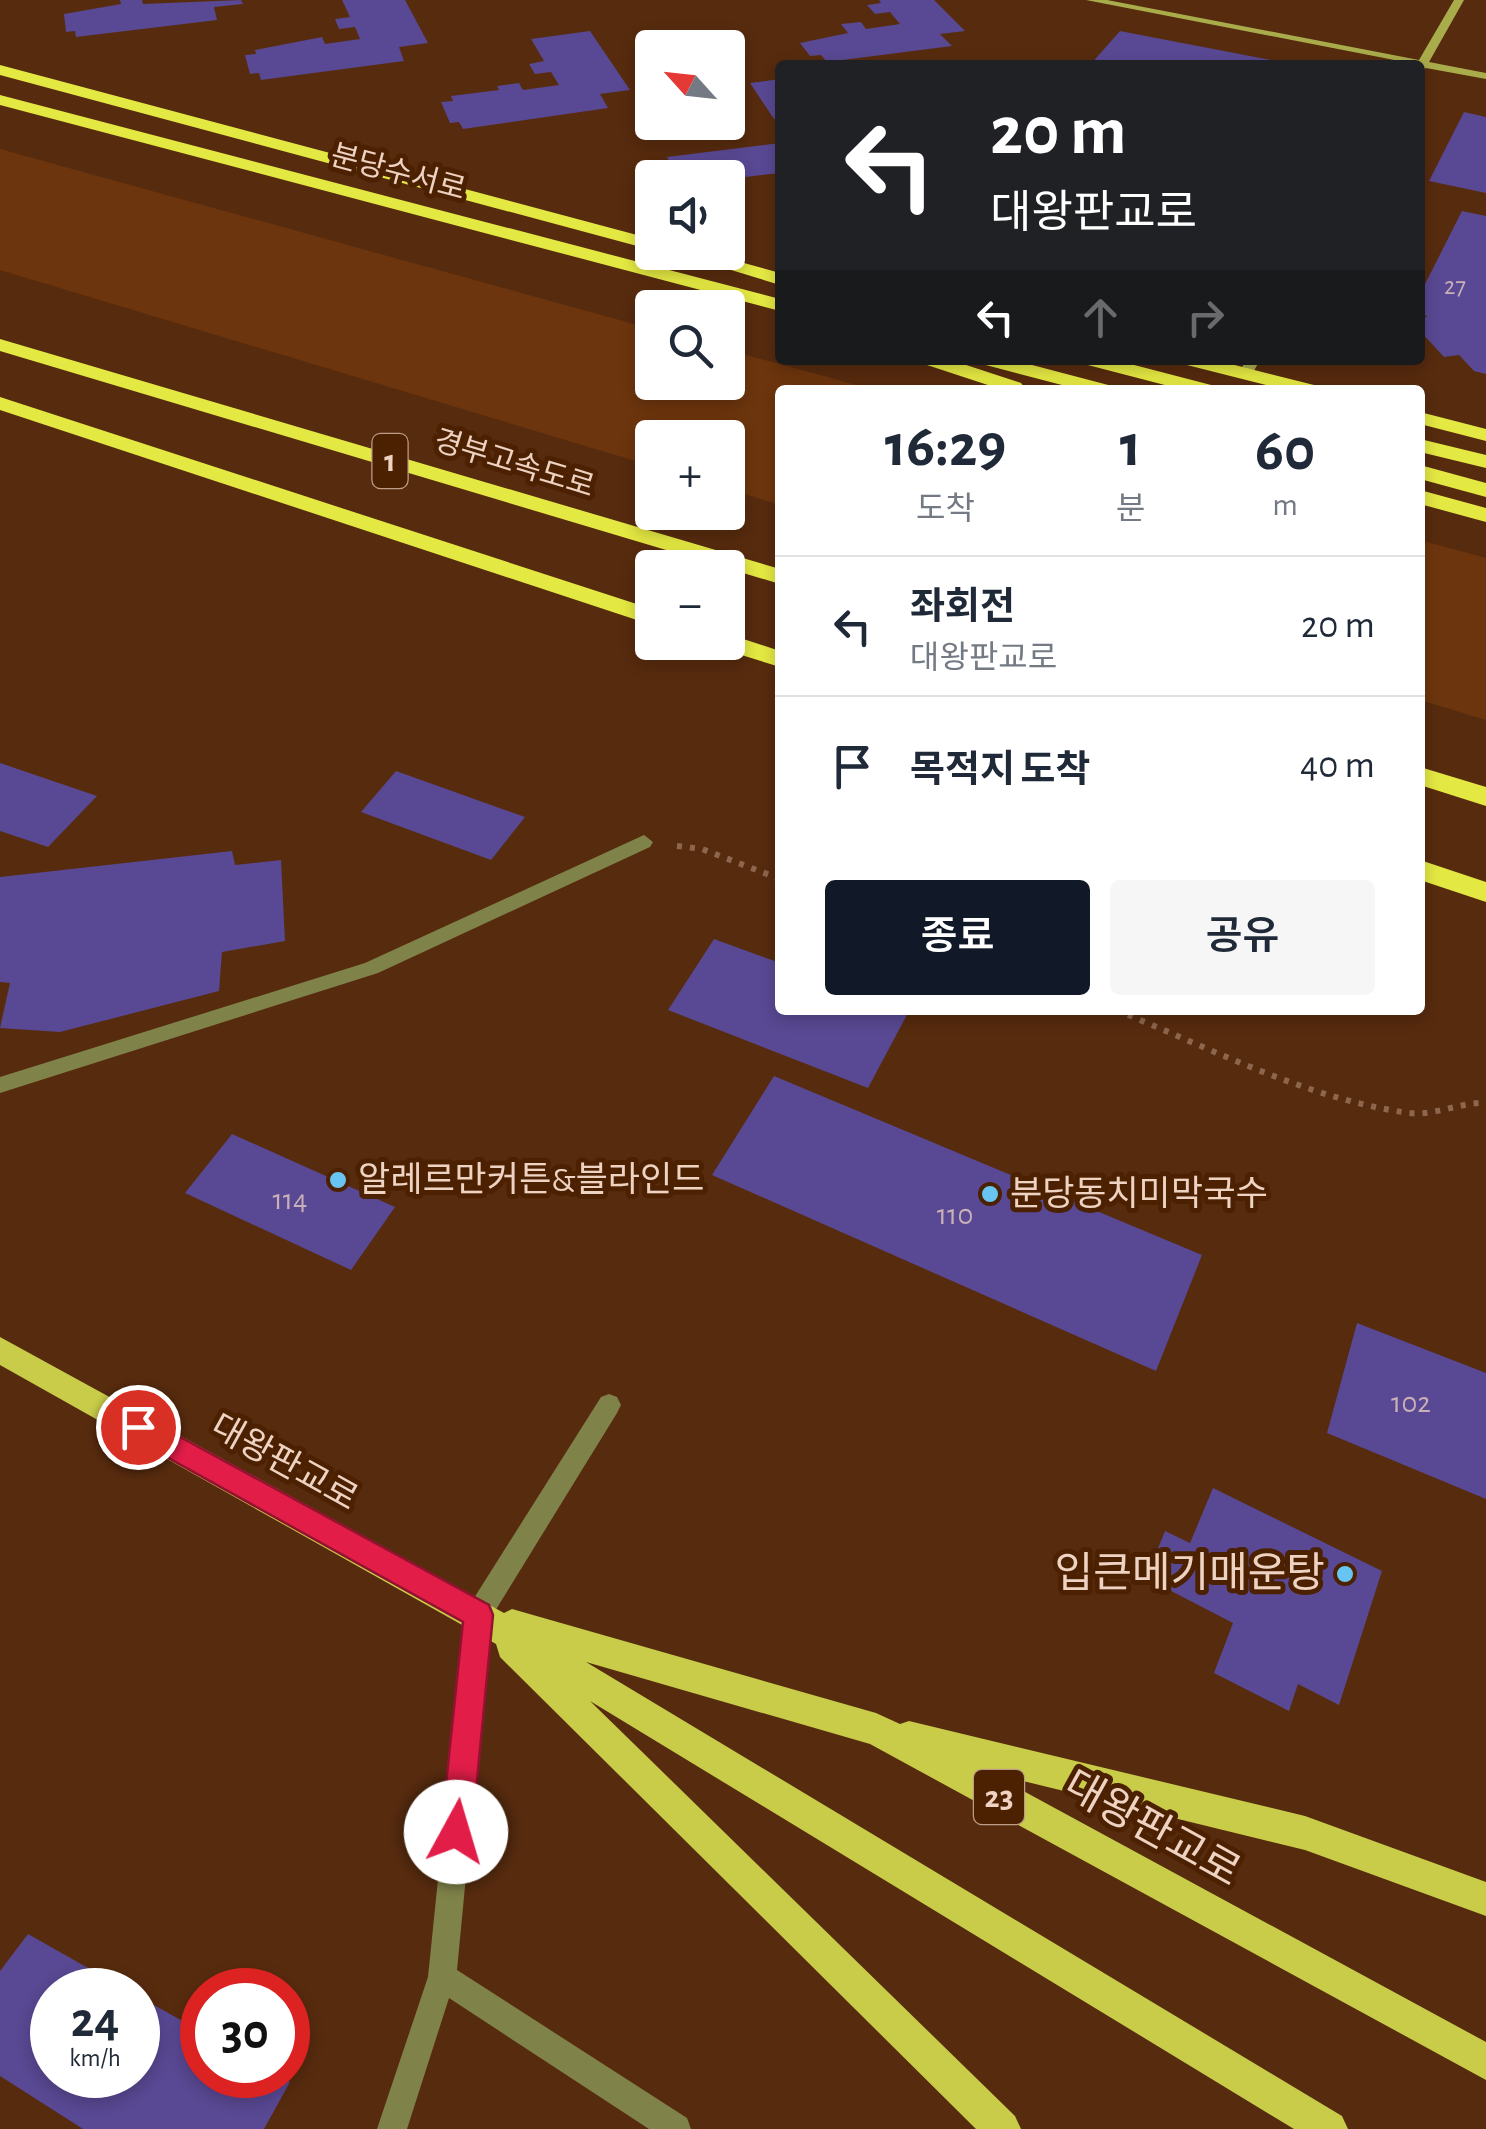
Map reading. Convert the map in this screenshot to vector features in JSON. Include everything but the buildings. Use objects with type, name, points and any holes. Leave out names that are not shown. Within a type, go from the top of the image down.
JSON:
[{"type":"highway","name":"분당수서로","points":[[0,70],[635,240]]},
{"type":"highway","name":"분당수서로","points":[[0,100],[775,305]]},
{"type":"highway","points":[[745,269],[775,278]]},
{"type":"highway","name":"경부고속도로","points":[[0,345],[775,576]]},
{"type":"highway","points":[[947,365],[1009,385]]},
{"type":"highway","points":[[1008,365],[1086,385]]},
{"type":"highway","points":[[1111,365],[1189,385]]},
{"type":"highway","points":[[1250,367],[1298,385]]},
{"type":"highway","name":"1","points":[[0,403],[635,612]]},
{"type":"highway","points":[[1425,419],[1486,435]]},
{"type":"highway","points":[[1425,446],[1486,462]]},
{"type":"highway","points":[[1425,473],[1486,490]]},
{"type":"highway","points":[[1425,498],[1486,514]]},
{"type":"highway","points":[[745,648],[775,658]]},
{"type":"highway","points":[[1425,778],[1486,797]]},
{"type":"highway","points":[[1425,872],[1486,892]]},
{"type":"main road","name":"대왕판교로","points":[[0,1350],[478,1615],[1329,2129]]},
{"type":"main road","name":"대왕판교로","points":[[478,1615],[876,1729],[1486,2062]]},
{"type":"main road","points":[[478,1615],[1002,2129]]},
{"type":"main road","points":[[876,1729],[1305,1833],[1486,1899]]},
{"type":"street","points":[[1090,0],[1391,60]]},
{"type":"street","points":[[1425,60],[1460,0]]},
{"type":"street","points":[[1425,67],[1486,76]]},
{"type":"street","points":[[0,1085],[371,968],[644,842]]},
{"type":"street","points":[[392,2129],[442,1978],[478,1615],[609,1405]]},
{"type":"street","points":[[442,1978],[676,2129]]},
{"type":"path","points":[[644,842],[702,849],[775,877]]},
{"type":"path","points":[[1129,1015],[1350,1101],[1416,1114],[1472,1101],[1486,1103]]},
{"type":"shaded area","points":[[0,149],[635,324],[635,400],[745,400],[745,355],[857,385],[775,385],[775,503],[745,494],[745,420],[635,420],[635,461],[0,270]]},
{"type":"shaded area","points":[[1425,541],[1486,558],[1486,720],[1425,702]]},
{"type":"place","name":"알레르만커튼&블라인드","points":[[338,1180]]},
{"type":"place","name":"분당동치미막국수","points":[[990,1194]]},
{"type":"place","name":"입큰메기매운탕","points":[[1345,1574]]},
{"type":"route","points":[[138,1427],[478,1615],[456,1832]]}]
